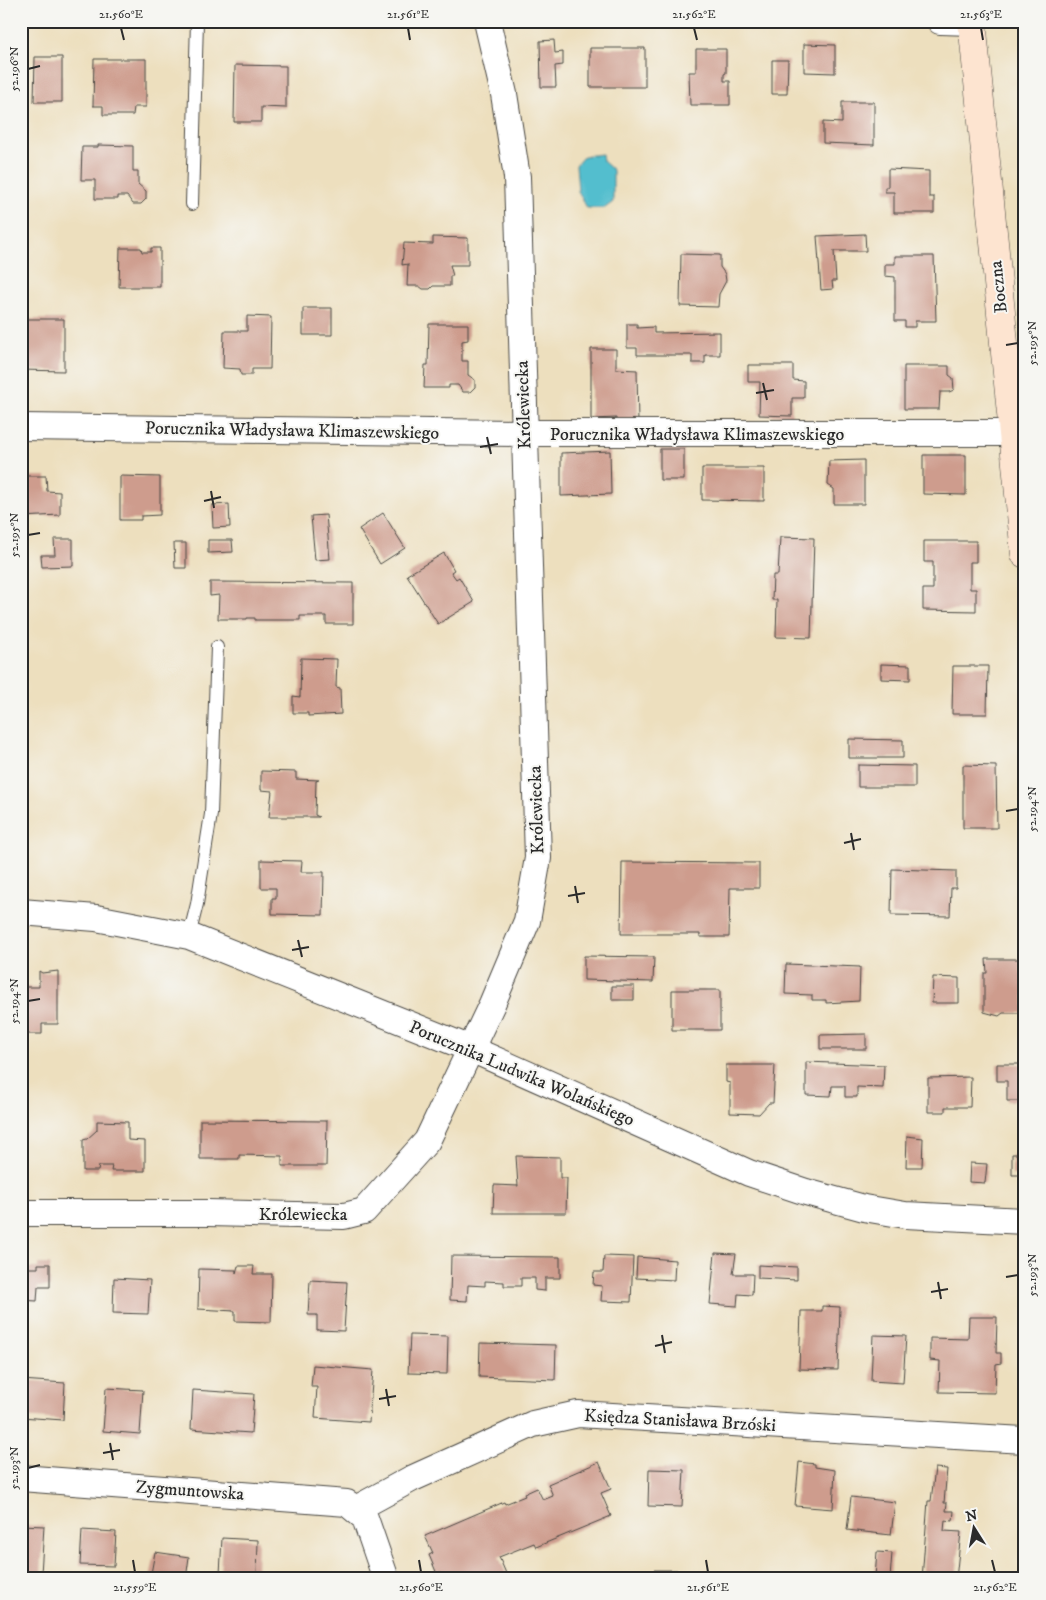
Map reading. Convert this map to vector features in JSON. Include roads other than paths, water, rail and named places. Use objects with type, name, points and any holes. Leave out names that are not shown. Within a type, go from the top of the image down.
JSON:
[{"type":"street","name":"Królewiecka","points":[[21,1213],[208,1212],[354,1215],[364,1211],[382,1194],[427,1141],[471,1050],[527,921],[538,858],[517,176],[504,94],[487,21]]},
{"type":"street","points":[[940,21],[972,22]]},
{"type":"street","name":"Boczna","points":[[972,22],[1025,554]]},
{"type":"street","name":"Porucznika Władysława Klimaszewskiego","points":[[21,427],[524,433],[1012,433]]},
{"type":"street","name":"Porucznika Ludwika Wolańskiego","points":[[21,912],[96,918],[189,936],[471,1050],[749,1173],[806,1192],[864,1208],[905,1215],[1025,1221]]},
{"type":"street","name":"Księdza Stanisława Brzóski","points":[[356,1509],[411,1479],[533,1424],[578,1414],[1025,1440]]},
{"type":"street","name":"Zygmuntowska","points":[[21,1478],[336,1501],[347,1503],[356,1509]]},
{"type":"street","points":[[356,1509],[365,1518],[386,1579]]},
{"type":"lane","points":[[192,204],[197,21]]},
{"type":"lane","points":[[189,936],[197,904],[211,814],[217,648]]},
{"type":"water","points":[[602,154],[603,161],[613,170],[613,202],[605,208],[587,208],[578,191],[576,165],[584,156]]}]
